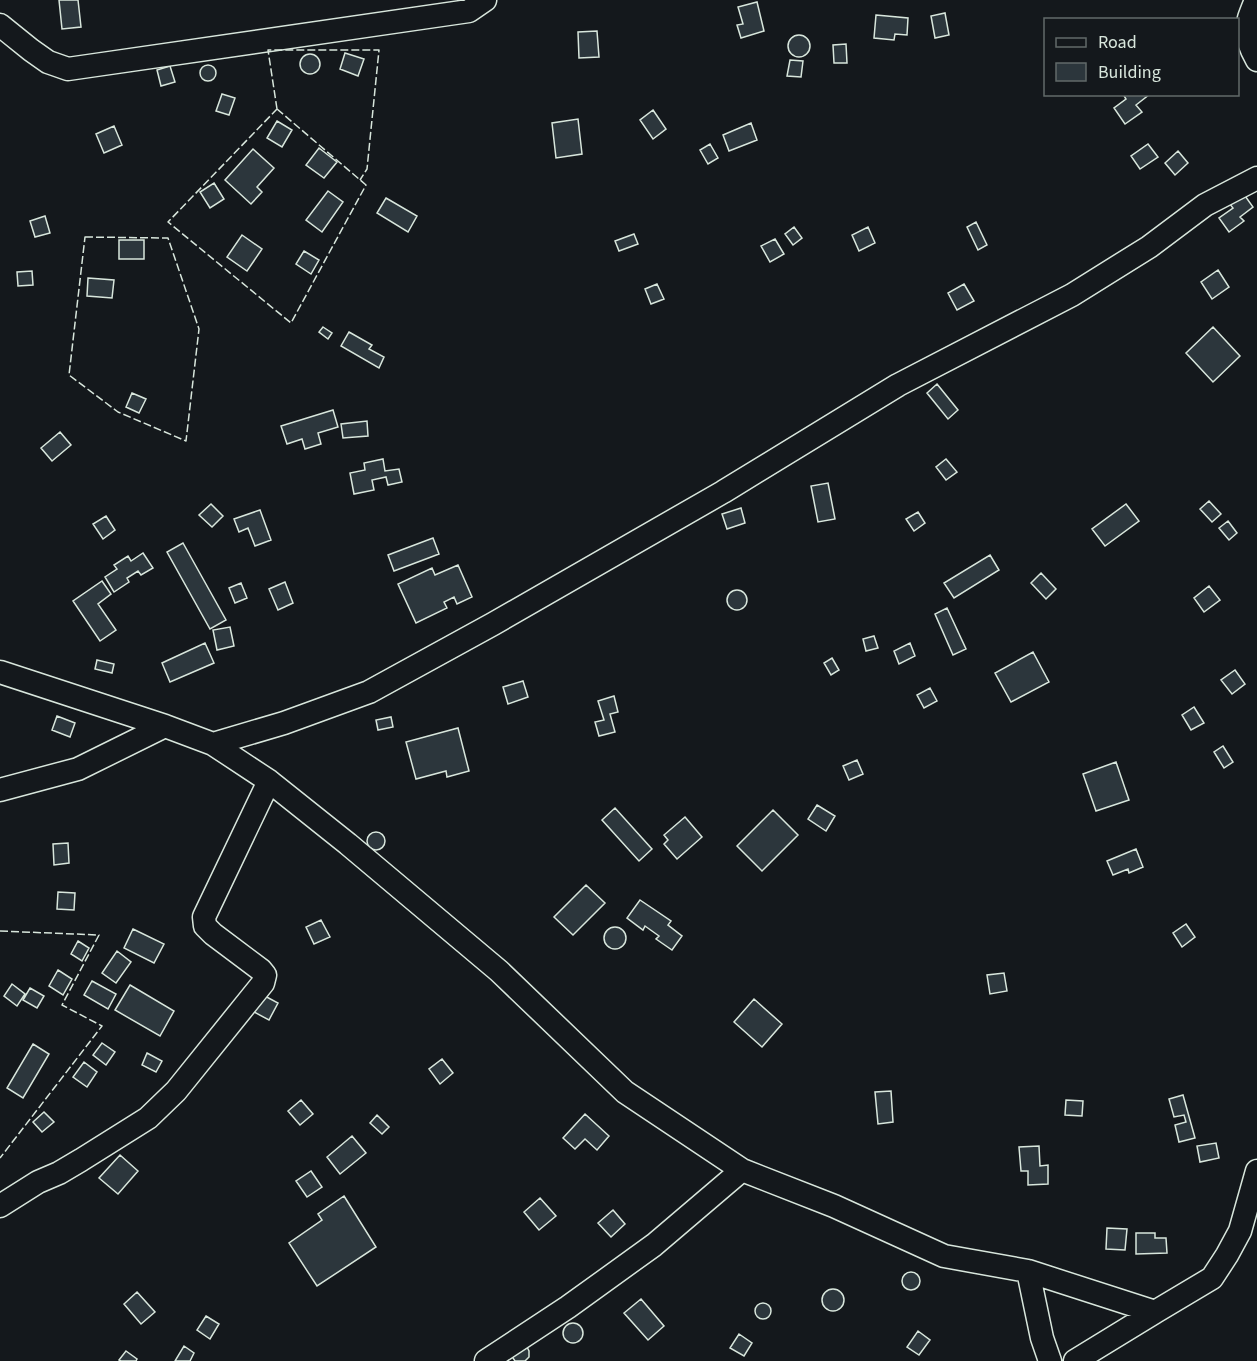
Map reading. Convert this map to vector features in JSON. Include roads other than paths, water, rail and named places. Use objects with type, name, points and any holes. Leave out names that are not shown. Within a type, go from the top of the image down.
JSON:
[{"type":"street","points":[[0,25],[48,62],[68,69],[469,10],[485,0]]},
{"type":"street","points":[[1256,0],[1246,24],[1248,45],[1257,60]]},
{"type":"street","points":[[213,744],[284,723],[369,692],[702,504],[898,385],[1072,295],[1149,247],[1205,205],[1257,178]]},
{"type":"street","points":[[0,672],[213,744],[269,781],[499,971],[625,1092],[742,1170],[834,1206],[944,1256],[1028,1271],[1155,1312]]},
{"type":"street","points":[[0,790],[78,769],[165,726]]},
{"type":"street","points":[[0,1206],[38,1182],[81,1160],[148,1118],[176,1091],[263,983],[265,975],[261,970],[213,934],[206,926],[204,917],[269,781]]},
{"type":"street","points":[[486,1361],[568,1307],[654,1245],[742,1170]]},
{"type":"street","points":[[1075,1361],[1212,1278],[1240,1231],[1257,1171]]},
{"type":"street","points":[[1028,1271],[1042,1338],[1050,1361]]}]
